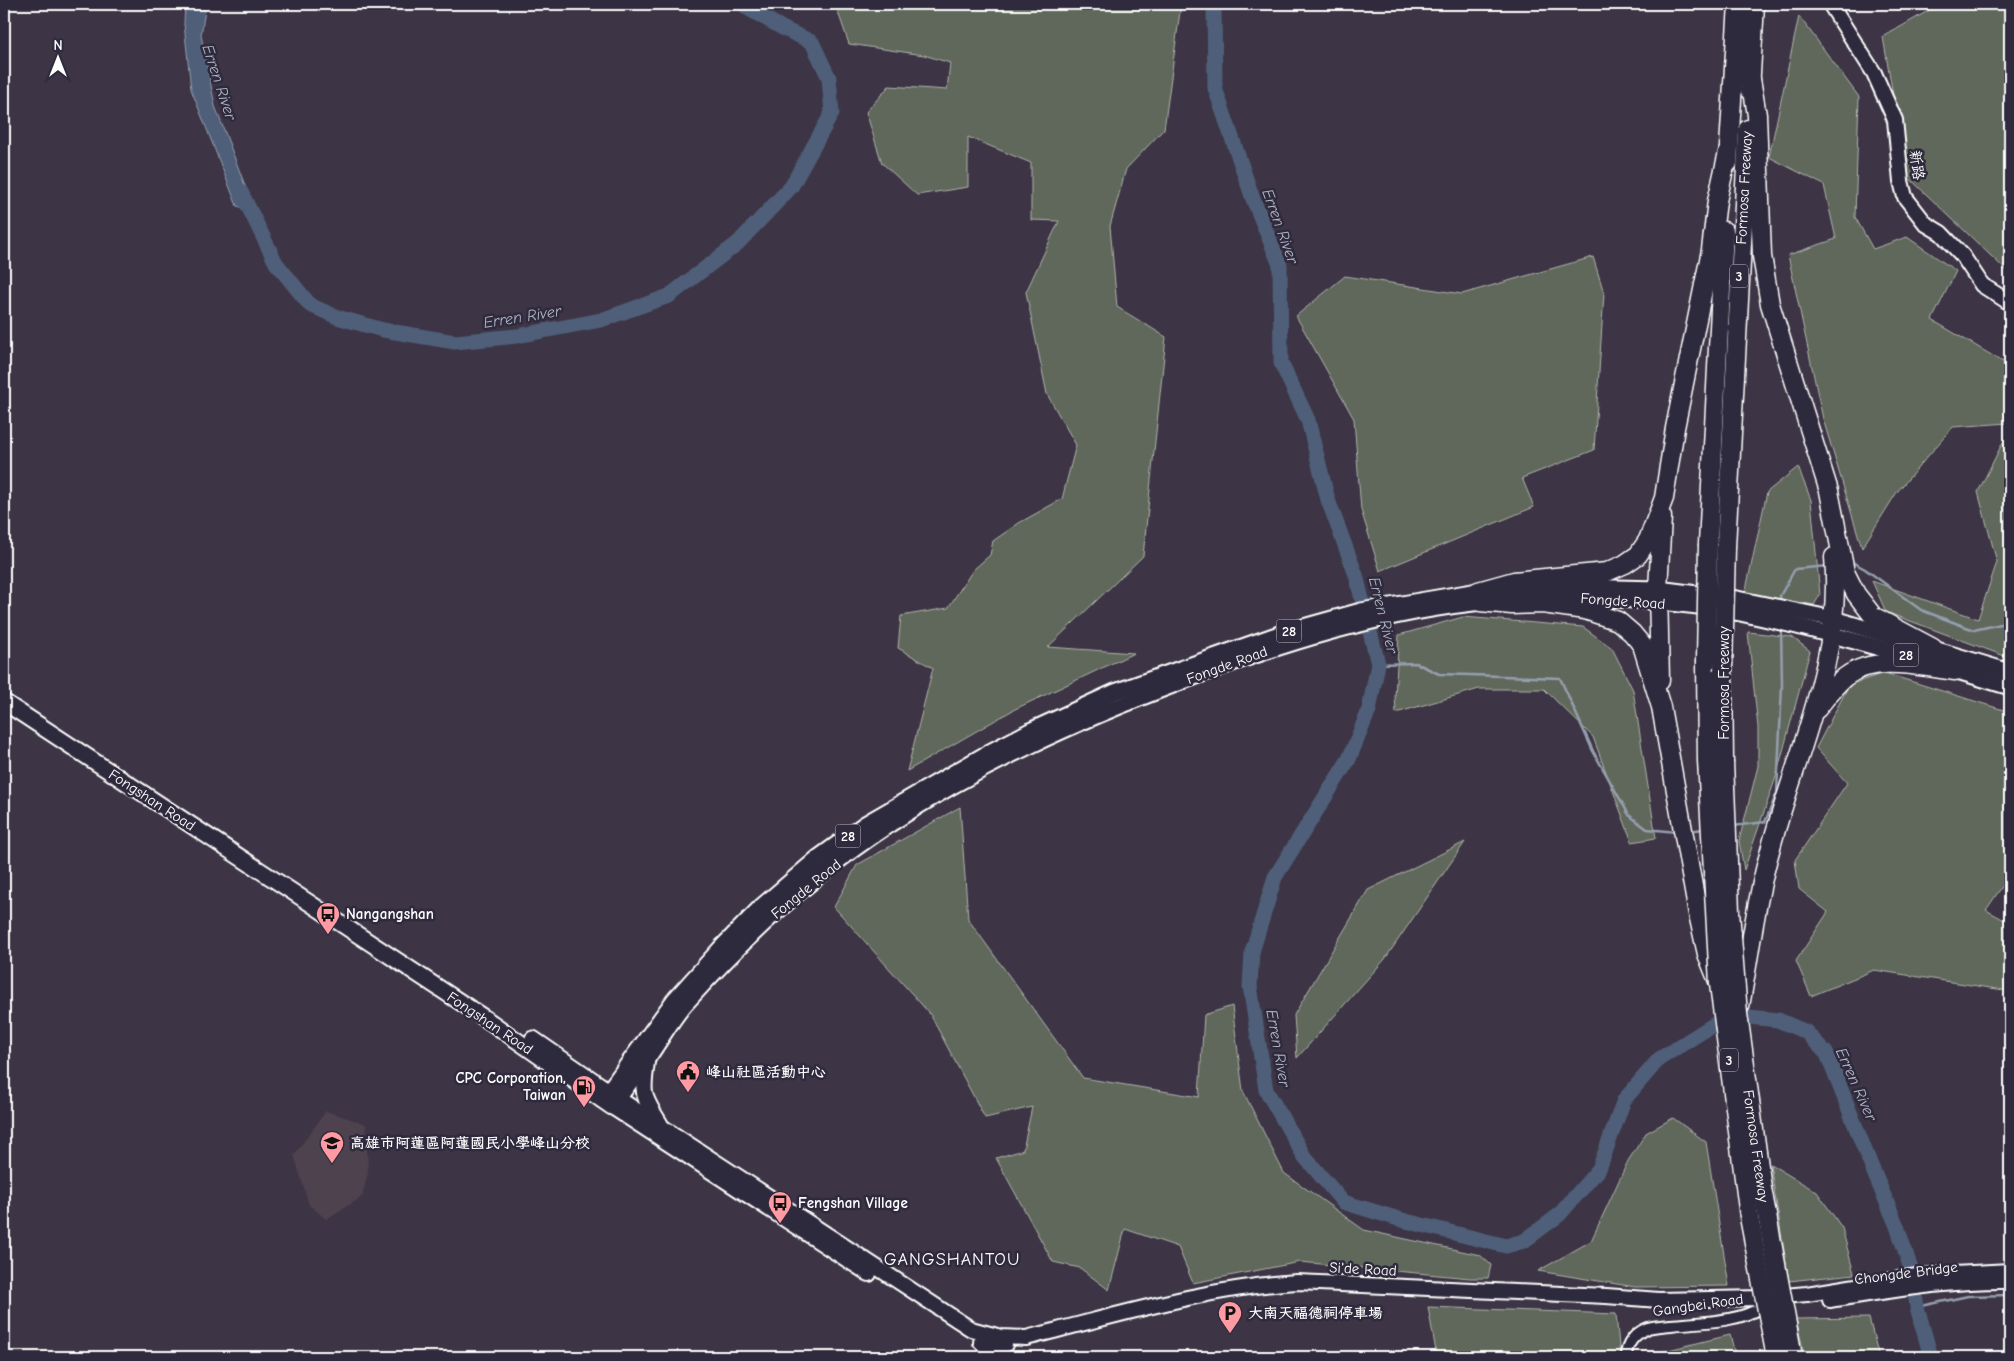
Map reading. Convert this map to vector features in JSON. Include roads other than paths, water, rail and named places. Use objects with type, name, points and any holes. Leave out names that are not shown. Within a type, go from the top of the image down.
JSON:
[{"type":"highway","name":"Formosa Freeway","points":[[1738,4],[1728,152],[1708,544],[1706,662],[1738,1014],[1762,1188],[1793,1357]]},
{"type":"highway","name":"Formosa Freeway","points":[[1755,4],[1726,548],[1723,670],[1715,761],[1719,984],[1748,1217],[1776,1357]]},
{"type":"highway","points":[[1751,79],[1757,116],[1762,256],[1770,304],[1829,491],[1845,572],[1862,602],[1873,616],[1932,648]]},
{"type":"highway","points":[[1661,707],[1658,596],[1664,498],[1675,428],[1711,250],[1717,201],[1728,152]]},
{"type":"highway","points":[[1738,1014],[1758,896],[1771,846],[1815,712],[1832,626],[1836,572],[1829,491]]},
{"type":"highway","points":[[1474,597],[1514,581],[1588,574],[1617,569],[1632,559],[1642,549],[1653,529],[1664,498]]},
{"type":"highway","points":[[1474,597],[1565,606],[1586,610],[1618,621],[1642,645],[1661,707],[1698,914],[1707,954],[1719,984]]},
{"type":"highway","points":[[1815,712],[1834,687],[1846,676],[1861,667],[1891,663],[1955,671]]},
{"type":"main road","name":"Fongde Road","points":[[610,1099],[683,1006],[734,952],[795,896],[888,824],[993,765],[1063,730],[1118,699],[1254,642],[1326,620],[1392,604],[1574,587],[1738,606],[1932,648],[2010,672]]},
{"type":"main road","name":"Fongde Road","points":[[1832,626],[1955,671],[2010,687]]},
{"type":"main road","name":"Fongshan Road","points":[[4,692],[581,1072],[610,1099]]},
{"type":"main road","name":"Fongshan Road","points":[[4,702],[610,1099]]},
{"type":"main road","points":[[581,1072],[602,1076],[622,1068],[643,1055]]},
{"type":"main road","points":[[643,1055],[643,1092],[647,1104],[660,1124]]},
{"type":"street","name":"新路","points":[[1830,4],[1874,73],[1895,120],[1901,181],[1905,197],[1926,224],[1941,233],[1962,255],[1982,285],[2010,303]]},
{"type":"street","name":"Fongshan Road","points":[[610,1099],[660,1124],[971,1329]]},
{"type":"street","name":"Fongshan Road","points":[[610,1099],[783,1219],[1003,1357]]},
{"type":"street","name":"Chongde Bridge","points":[[1806,1299],[1917,1276],[2010,1271]]},
{"type":"street","name":"Chongde Bridge","points":[[1806,1299],[1960,1282],[2010,1281]]},
{"type":"street","name":"Si'de Road","points":[[971,1329],[1001,1337],[1026,1338],[1218,1292],[1267,1284],[1296,1287],[1605,1300],[1761,1302],[1806,1299]]},
{"type":"street","name":"Si'de Road","points":[[980,1342],[1027,1345],[1224,1300],[1296,1287]]},
{"type":"street","name":"Gangbei Road","points":[[1626,1357],[1626,1350],[1633,1338],[1650,1328],[1736,1317],[1752,1313],[1761,1302]]},
{"type":"street","points":[[971,1329],[980,1342]]},
{"type":"water","points":[[185,4],[206,4],[201,35],[215,106],[255,212],[237,206],[191,89],[184,24]]},
{"type":"waterway","name":"Erren River","points":[[241,192],[276,263],[310,305],[337,317],[383,330],[455,342],[517,336],[601,320],[669,296],[738,243],[791,187],[832,113],[829,78],[812,42],[784,29],[747,8],[744,4]]},
{"type":"waterway","name":"Erren River","points":[[1214,4],[1215,88],[1253,199],[1280,265],[1281,363],[1308,420],[1328,500],[1356,575],[1378,664],[1369,710],[1349,759],[1275,877],[1252,952],[1250,986],[1266,1090],[1304,1156],[1343,1202],[1402,1220],[1506,1246],[1524,1241],[1559,1215],[1599,1169],[1624,1100],[1659,1059],[1713,1025],[1749,1017],[1778,1020],[1806,1032],[1827,1054],[1897,1226],[1912,1272],[1917,1307],[1931,1357]]},
{"type":"waterway","points":[[1851,563],[1865,569],[1921,610],[1974,630],[2010,622]]},
{"type":"waterway","points":[[1781,601],[1780,596],[1795,569],[1828,566]]},
{"type":"waterway","points":[[1733,826],[1765,822],[1777,793],[1782,685],[1781,627]]},
{"type":"waterway","points":[[1378,664],[1416,663],[1439,674],[1560,678],[1593,751],[1629,815],[1647,829],[1676,832]]},
{"type":"waterway","points":[[1689,831],[1703,829]]},
{"type":"waterway","points":[[1972,1266],[2006,1264]]},
{"type":"waterway","points":[[1917,1307],[1968,1296],[2010,1295]]},
{"type":"place","name":"Nangangshan","points":[[328,935]]},
{"type":"place","name":"峰山社區活動中心","points":[[688,1093]]},
{"type":"place","name":"CPC Corporation, Taiwan","points":[[584,1108]]},
{"type":"place","name":"高雄市阿蓮區阿蓮國民小學峰山分校","points":[[332,1164]]},
{"type":"place","name":"Fengshan Village","points":[[780,1224]]},
{"type":"place","name":"大南天福德祠停車場","points":[[1230,1334]]},
{"type":"district","name":"GANGSHANTOU","points":[[952,1259]]}]
